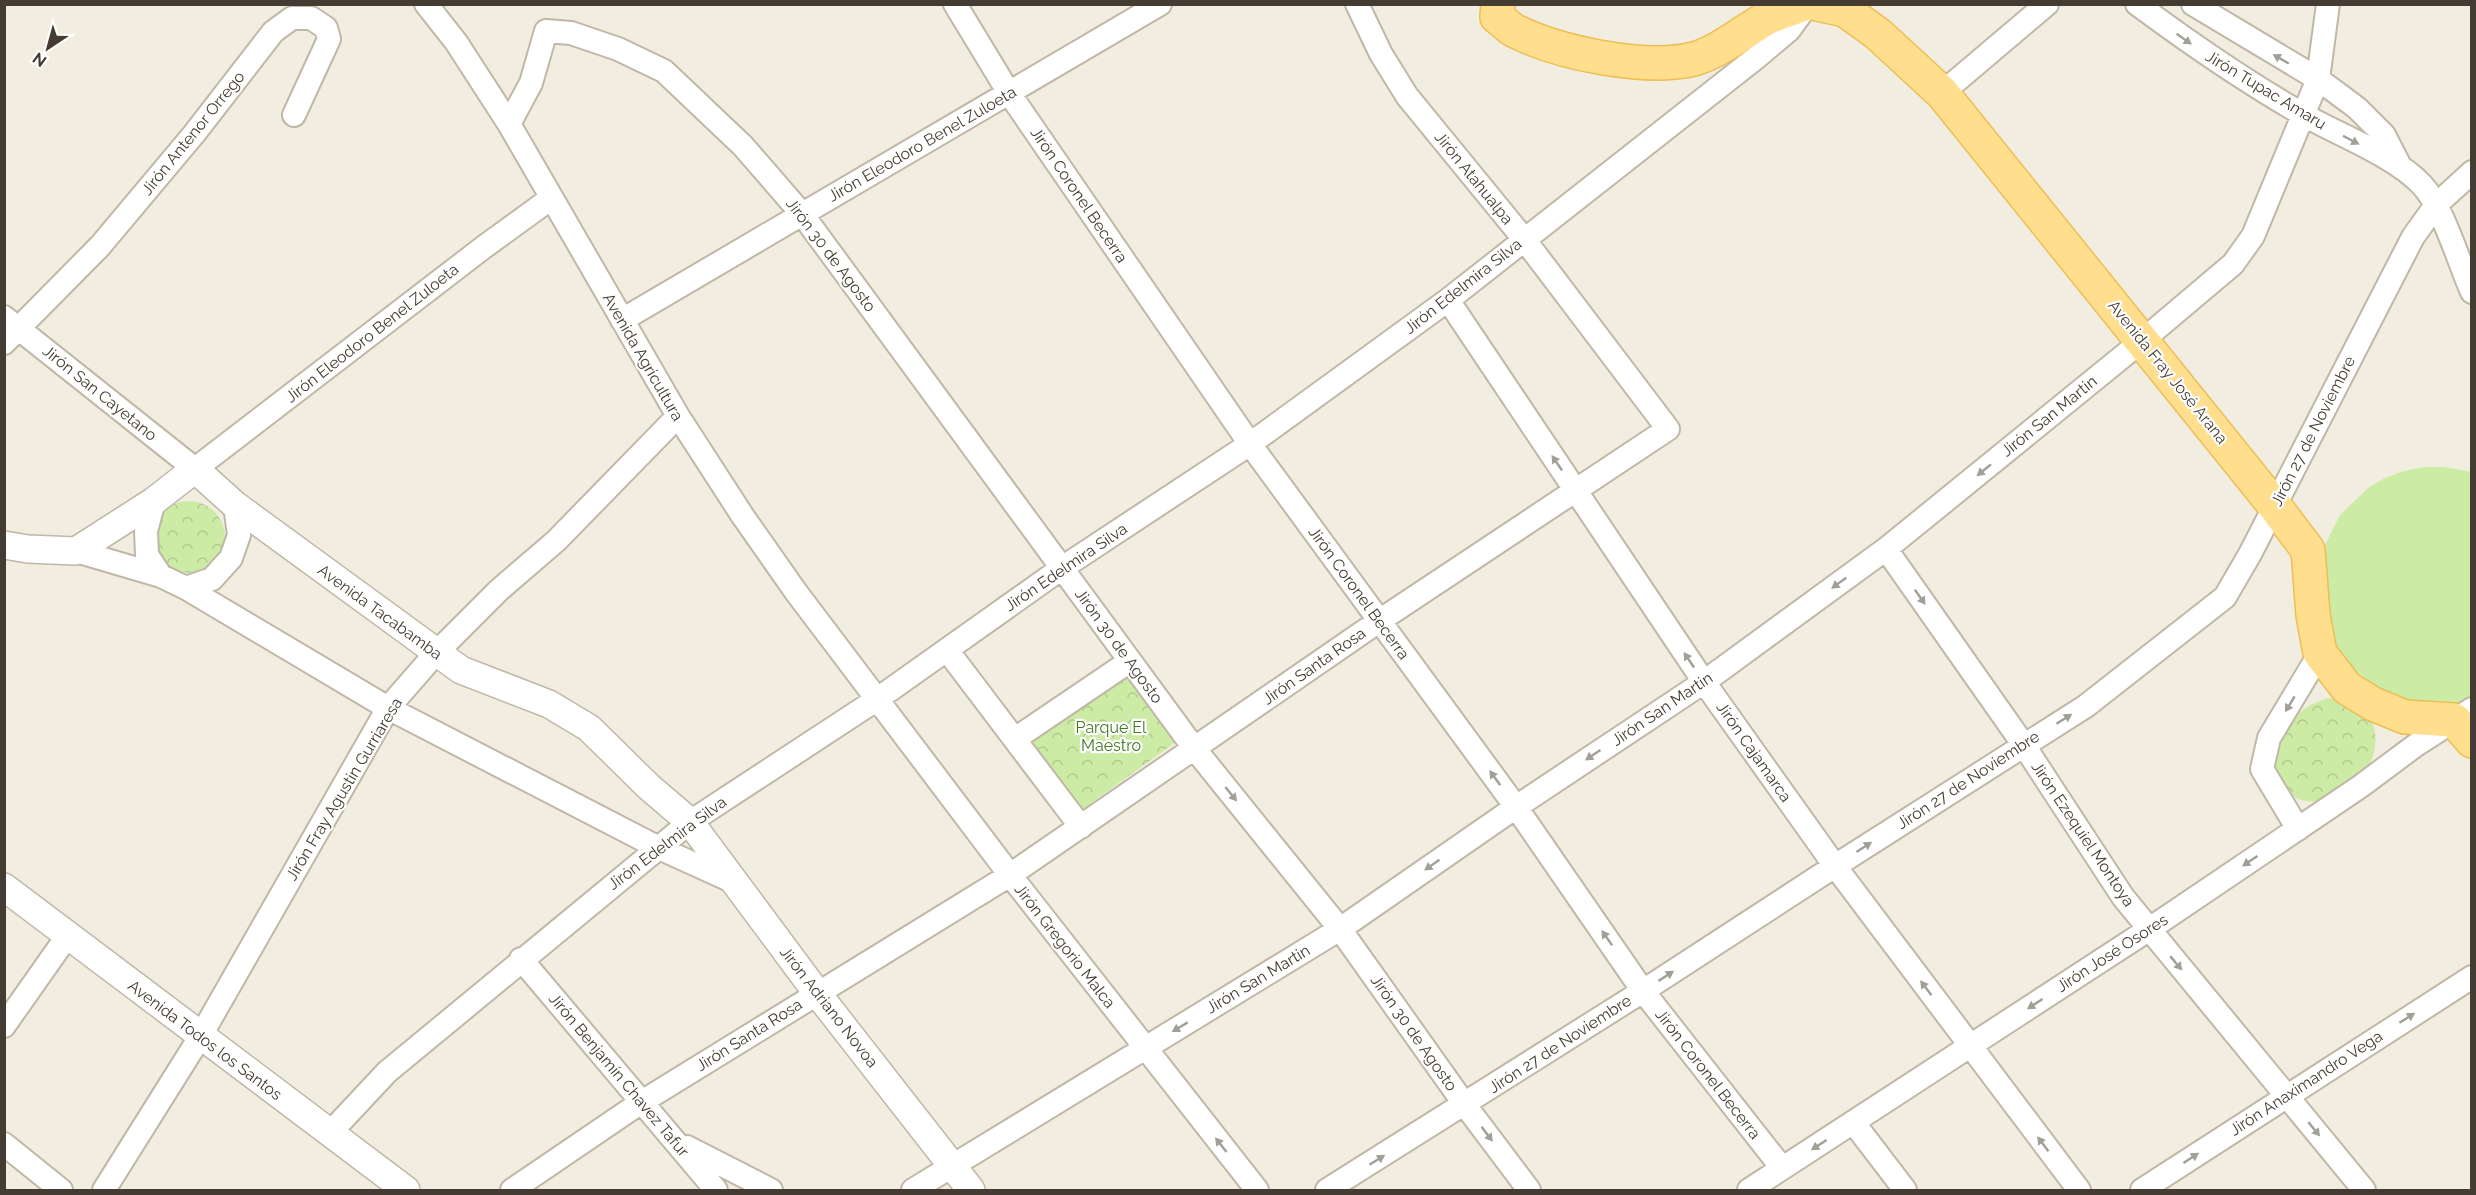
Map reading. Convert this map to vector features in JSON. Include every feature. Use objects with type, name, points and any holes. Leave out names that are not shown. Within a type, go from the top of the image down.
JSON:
[{"type":"main road","points":[[1498,4],[1497,16],[1513,30],[1550,44],[1595,56],[1643,63],[1694,59],[1732,41],[1764,20],[1806,4]]},
{"type":"main road","name":"Avenida Fray José Arana","points":[[1817,4],[1845,10],[1878,34],[1942,93],[2274,505],[2308,550],[2313,615],[2320,653],[2347,688],[2373,704],[2405,717],[2466,724]]},
{"type":"street","name":"Avenida Agricultura","points":[[426,4],[456,42],[509,124],[550,199],[678,416],[749,525],[876,700]]},
{"type":"street","name":"Jirón Coronel Becerra","points":[[955,4],[1009,93],[1250,444],[1516,807],[1643,991],[1782,1168]]},
{"type":"street","name":"Jirón Eleodoro Benel Zuloeta","points":[[622,320],[1160,4]]},
{"type":"street","name":"Jirón Atahualpa","points":[[1357,4],[1381,54],[1407,96],[1524,239],[1668,429]]},
{"type":"street","name":"Jirón Edelmira Silva","points":[[329,1134],[387,1072],[521,959],[690,822],[876,700],[1062,568],[1250,444],[1448,300],[1757,57],[1789,30],[1806,4]]},
{"type":"street","points":[[1942,93],[2047,4]]},
{"type":"street","name":"Jirón Tupac Amaru","points":[[2137,4],[2233,72],[2304,115],[2400,166],[2423,185],[2436,205],[2470,285]]},
{"type":"street","name":"Jirón Tupac Amaru","points":[[2193,4],[2318,79],[2357,108],[2384,135],[2400,166]]},
{"type":"street","name":"Jirón San Martin","points":[[913,1191],[1340,929],[1516,807],[1704,682],[1886,549],[2143,340],[2233,264],[2253,236],[2318,79],[2328,4]]},
{"type":"street","name":"Jirón Antenor Orrego","points":[[9,330],[100,246],[194,134],[273,32],[292,18],[311,18],[326,28],[329,39],[294,115]]},
{"type":"street","name":"Jirón 30 de Agosto","points":[[509,124],[531,83],[546,31],[571,33],[618,49],[664,71],[743,146],[802,214],[1194,748],[1340,929],[1529,1191]]},
{"type":"street","name":"Jirón 27 de Noviembre","points":[[1327,1191],[1643,991],[2023,744],[2086,706],[2225,597],[2414,237],[2436,205],[2472,172]]},
{"type":"street","name":"Jirón Eleodoro Benel Zuloeta","points":[[195,469],[550,199]]},
{"type":"street","name":"Jirón Cajamarca","points":[[1448,300],[1704,682],[1834,866],[2079,1191]]},
{"type":"street","name":"Jirón San Cayetano","points":[[9,330],[195,469]]},
{"type":"street","name":"Jirón Fray Agustin Gurriaresa","points":[[104,1191],[200,1037],[388,708],[436,653],[499,590],[556,540],[678,416]]},
{"type":"street","name":"Jirón Santa Rosa","points":[[512,1191],[640,1103],[1010,875],[1379,621],[1668,429]]},
{"type":"street","points":[[76,551],[154,501],[195,469]]},
{"type":"street","name":"Avenida Tacabamba","points":[[195,469],[235,505],[461,670],[549,704],[590,728],[648,787],[690,822]]},
{"type":"street","points":[[154,501],[146,531],[147,555],[161,576]]},
{"type":"street","points":[[186,588],[212,579],[231,558],[238,535],[235,505]]},
{"type":"street","points":[[4,545],[28,549],[76,551],[161,576],[186,588],[388,708],[659,848],[734,882]]},
{"type":"street","name":"Jirón Ezequiel Montoya","points":[[1886,549],[2023,744],[2123,897],[2364,1191]]},
{"type":"street","points":[[947,650],[1081,826]]},
{"type":"street","points":[[2298,829],[2262,769],[2269,738],[2320,653]]},
{"type":"street","points":[[1015,739],[1130,661]]},
{"type":"street","name":"Jirón Gregorio Malca","points":[[876,700],[1257,1191]]},
{"type":"street","name":"Jirón José Osores","points":[[1749,1191],[2298,829],[2466,724]]},
{"type":"street","name":"Jirón Adriano Novoa","points":[[690,822],[817,993],[971,1191]]},
{"type":"street","name":"Avenida Todos los Santos","points":[[4,887],[406,1191]]},
{"type":"street","points":[[4,1026],[68,935]]},
{"type":"street","name":"Jirón Benjamín Chavez Tafur","points":[[521,959],[716,1191]]},
{"type":"street","name":"Jirón Anaximandro Vega","points":[[2142,1191],[2286,1095],[2472,977]]},
{"type":"street","points":[[1853,1122],[1905,1191]]},
{"type":"street","points":[[674,1141],[771,1191]]},
{"type":"street","points":[[4,1143],[61,1191]]},
{"type":"green space","points":[[2424,467],[2444,467],[2472,472],[2471,700],[2446,705],[2407,701],[2371,685],[2343,658],[2325,625],[2323,549],[2340,515],[2368,488],[2385,478]]},
{"type":"green space","points":[[189,501],[209,507],[219,517],[225,537],[219,557],[209,567],[189,573],[169,567],[159,557],[153,537],[159,517],[169,507]]},
{"type":"green space","name":"Parque El Maestro","points":[[1124,674],[1176,742],[1080,811],[1030,743]]},
{"type":"green space","points":[[2328,698],[2354,704],[2368,715],[2376,739],[2373,757],[2365,772],[2338,791],[2318,801],[2304,801],[2293,796],[2276,778],[2273,770],[2275,753],[2295,718],[2307,707]]}]
